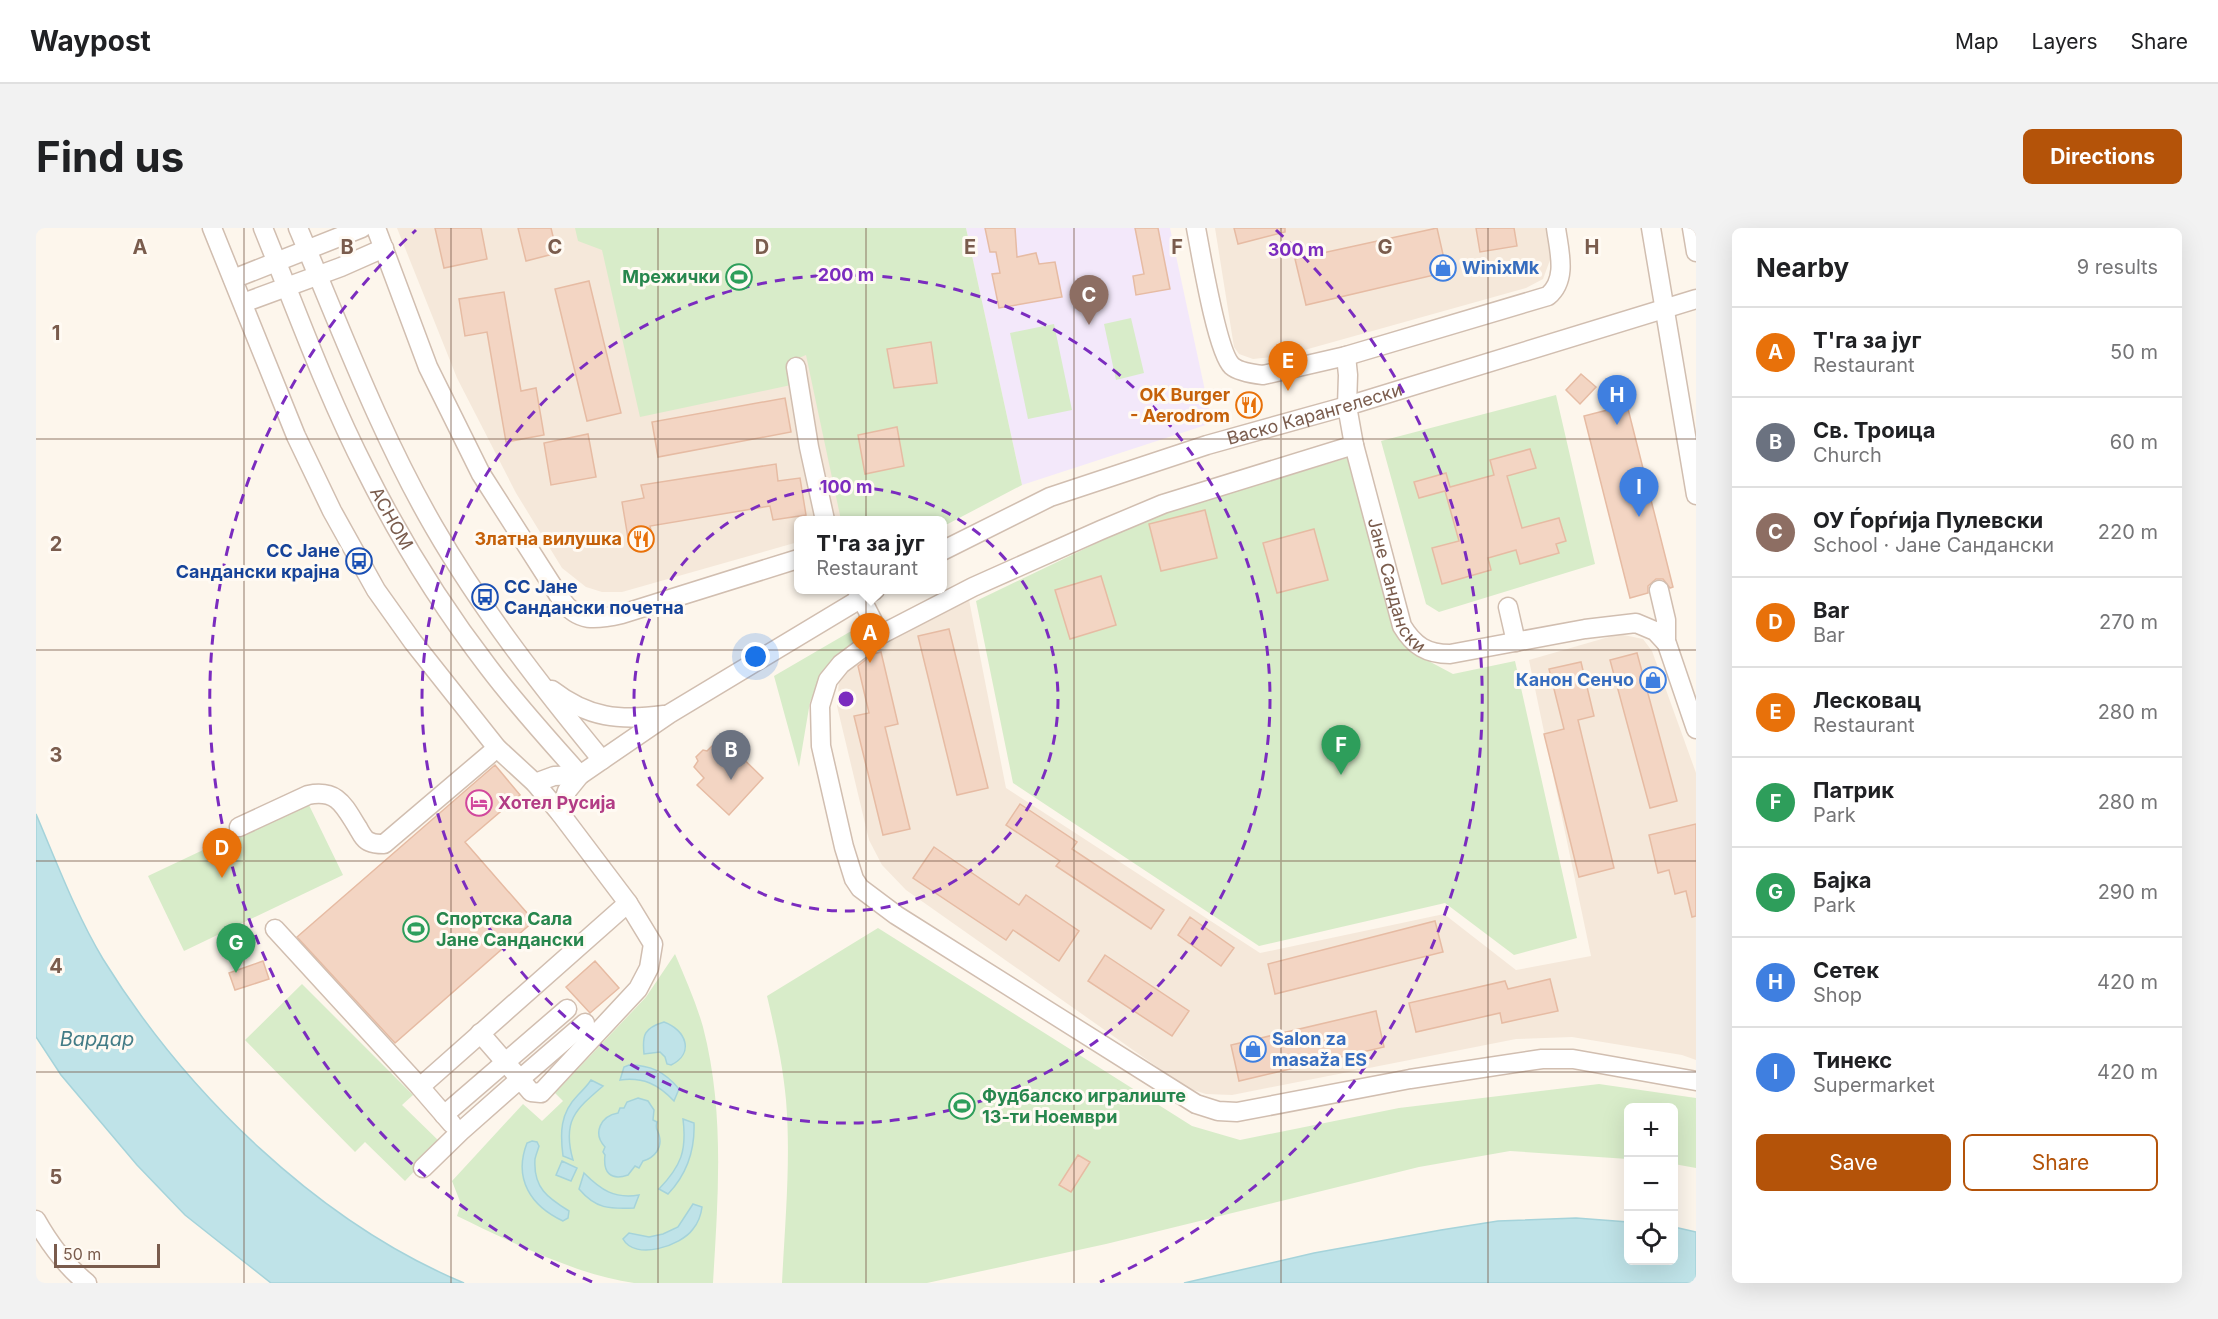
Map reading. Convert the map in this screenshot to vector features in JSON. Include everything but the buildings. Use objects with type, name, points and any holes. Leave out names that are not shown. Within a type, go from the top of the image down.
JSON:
[{"type":"street","points":[[212,228],[296,436],[350,546],[376,590],[413,642],[497,748],[535,783],[560,813],[628,903],[653,944],[649,968],[638,989],[541,1093],[531,1092],[480,1034]]},
{"type":"street","name":"АСНОМ","points":[[263,228],[352,443],[406,544],[488,667],[518,705],[580,775]]},
{"type":"street","name":"АСНОМ","points":[[298,228],[374,410],[415,492],[464,576],[530,671],[602,759]]},
{"type":"street","points":[[233,279],[363,228]]},
{"type":"street","points":[[376,228],[428,368],[482,474],[561,599],[575,615],[583,618],[598,618],[622,614],[794,560]]},
{"type":"street","points":[[1196,228],[1222,349],[1233,366],[1252,374],[1263,375],[1346,356],[1548,296],[1558,284],[1560,276],[1561,261],[1556,228]]},
{"type":"street","points":[[1652,228],[1696,495]]},
{"type":"street","points":[[1692,228],[1696,252]]},
{"type":"street","points":[[243,303],[287,288],[384,248]]},
{"type":"street","name":"Васко Карангелески","points":[[947,548],[1050,497],[1207,445],[1347,406],[1696,299]]},
{"type":"street","name":"Јане Сандански","points":[[1346,356],[1347,406],[1354,445],[1402,626],[1412,641],[1423,650],[1450,654],[1585,629],[1636,623],[1654,631],[1666,643]]},
{"type":"street","points":[[796,368],[809,447],[824,516]]},
{"type":"street","points":[[1354,445],[1163,504],[974,587],[880,635],[841,664],[828,680],[820,706],[823,756],[844,847],[854,879],[860,888],[896,915],[1196,1104],[1218,1111],[1238,1112],[1410,1079],[1542,1059],[1573,1059],[1696,1080]]},
{"type":"street","points":[[1659,590],[1666,620],[1666,643],[1696,729]]},
{"type":"street","points":[[560,813],[567,791],[580,775],[602,759],[669,714],[862,594]]},
{"type":"street","points":[[866,594],[880,635]]},
{"type":"street","points":[[1508,607],[1516,642]]},
{"type":"street","points":[[530,671],[564,698],[604,717],[636,718],[669,714]]},
{"type":"street","points":[[239,827],[319,792],[336,797],[342,802],[364,838],[371,843],[384,844],[497,748]]},
{"type":"street","points":[[535,783],[554,776],[580,775]]},
{"type":"street","points":[[420,1087],[628,903]]},
{"type":"street","points":[[275,929],[460,1132]]},
{"type":"street","points":[[444,1115],[567,1009]]},
{"type":"street","points":[[423,1168],[460,1132],[585,1023]]},
{"type":"street","points":[[36,1220],[46,1238],[79,1277],[87,1283]]},
{"type":"shaded area","points":[[397,228],[966,228],[938,516],[794,516],[794,543],[622,592],[602,592],[586,587],[562,568],[516,493],[457,378]]},
{"type":"shaded area","points":[[966,228],[1170,228],[1212,423],[1022,485]]},
{"type":"shaded area","points":[[1215,228],[1547,228],[1550,260],[1543,279],[1526,288],[1283,356],[1253,359],[1239,354],[1234,347]]},
{"type":"shaded area","points":[[969,600],[1006,788],[1260,953],[1444,914],[1516,970],[1591,956],[1529,660],[1619,634],[1643,639],[1652,651],[1696,773],[1696,1060],[1682,1055],[1572,1037],[1516,1039],[1232,1095],[1206,1094],[1187,1088],[906,890],[882,865],[869,840],[837,706],[839,680],[867,650]]},
{"type":"green space","points":[[575,228],[966,228],[1022,485],[947,524],[947,516],[840,516],[806,355],[787,363],[791,385],[640,417],[602,250],[578,241]]},
{"type":"green space","points":[[1131,318],[1144,373],[1116,380],[1104,324]]},
{"type":"green space","points":[[1054,324],[1072,410],[1028,419],[1010,333]]},
{"type":"green space","points":[[1556,395],[1595,564],[1439,612],[1426,604],[1381,441]]},
{"type":"green space","points":[[1347,458],[1395,633],[1421,657],[1453,674],[1515,661],[1577,938],[1514,955],[1445,903],[1259,946],[1013,783],[976,601],[1151,517]]},
{"type":"green space","points":[[853,630],[860,640],[824,672],[810,702],[799,767],[774,676]]},
{"type":"green space","points":[[307,801],[343,875],[184,951],[148,876]]},
{"type":"green space","points":[[878,928],[1192,1126],[1240,1140],[1399,1108],[1599,1084],[1696,1098],[1696,1168],[1678,1165],[1678,1103],[1624,1103],[1624,1159],[1510,1151],[1419,1167],[1106,1244],[927,1283],[782,1283],[787,1191],[786,1100],[776,1035],[767,996]]},
{"type":"green space","points":[[675,954],[703,1027],[715,1091],[718,1187],[713,1283],[634,1283],[589,1273],[543,1256],[457,1216],[461,1204],[452,1181],[523,1104],[542,1121],[563,1101],[555,1093],[646,997]]},
{"type":"green space","points":[[302,984],[413,1095],[402,1105],[441,1143],[405,1181],[365,1142],[355,1152],[245,1040]]},
{"type":"water","name":"Вардар","points":[[36,814],[75,906],[103,959],[136,1009],[174,1058],[215,1104],[260,1148],[308,1189],[358,1225],[410,1257],[464,1283],[271,1283],[185,1215],[137,1165],[61,1075],[36,1037]]},
{"type":"water","points":[[664,1022],[678,1030],[685,1042],[683,1054],[671,1065],[667,1064],[660,1052],[644,1054],[643,1042],[646,1033],[652,1027]]},
{"type":"water","points":[[629,1065],[651,1068],[668,1078],[679,1089],[674,1101],[650,1083],[620,1080],[624,1067]]},
{"type":"water","points":[[591,1080],[603,1086],[585,1102],[573,1117],[569,1135],[573,1160],[563,1156],[563,1124],[572,1102]]},
{"type":"water","points":[[638,1098],[648,1101],[654,1110],[653,1120],[657,1122],[659,1148],[651,1158],[643,1161],[639,1168],[635,1166],[628,1175],[612,1176],[605,1166],[603,1152],[605,1147],[599,1136],[600,1126],[607,1118],[618,1113],[620,1108],[624,1108],[627,1102]]},
{"type":"water","points":[[683,1119],[694,1123],[693,1143],[685,1170],[668,1194],[659,1189],[673,1173],[681,1157],[684,1140]]},
{"type":"water","points":[[537,1142],[539,1146],[535,1169],[539,1185],[548,1196],[569,1211],[568,1218],[563,1221],[542,1208],[528,1190],[524,1180],[523,1156],[527,1143]]},
{"type":"water","points":[[562,1161],[577,1168],[571,1181],[556,1175]]},
{"type":"water","points":[[584,1173],[608,1192],[622,1196],[639,1195],[634,1208],[610,1208],[591,1201],[579,1189]]},
{"type":"water","points":[[693,1204],[702,1207],[699,1219],[693,1229],[679,1241],[658,1249],[647,1250],[629,1246],[623,1239],[629,1233],[649,1237],[678,1227]]},
{"type":"water","points":[[1576,1218],[1624,1222],[1624,1265],[1678,1265],[1678,1228],[1696,1232],[1696,1283],[1184,1283],[1314,1253],[1498,1221]]},
{"type":"place","name":"WinixMk","points":[[1443,268]]},
{"type":"place","name":"Мрежички","points":[[739,277]]},
{"type":"place","name":"ОУ Ѓорѓија Пулевски","points":[[1089,325]]},
{"type":"place","name":"Лесковац","points":[[1288,391]]},
{"type":"place","name":"OK Burger - Aerodrom","points":[[1249,405]]},
{"type":"place","name":"Сетек","points":[[1617,425]]},
{"type":"place","name":"Тинекс","points":[[1639,517]]},
{"type":"place","name":"Златна вилушка","points":[[641,539]]},
{"type":"place","name":"СС Јане Сандански крајна","points":[[359,561]]},
{"type":"place","name":"СС Јане Сандански почетна","points":[[485,597]]},
{"type":"place","name":"Т'га за југ","points":[[870,663]]},
{"type":"place","name":"Канон Сенчо","points":[[1653,680]]},
{"type":"place","name":"Патрик","points":[[1341,775]]},
{"type":"place","name":"Св. Троица","points":[[731,780]]},
{"type":"place","name":"Хотел Русија","points":[[479,803]]},
{"type":"place","name":"Bar","points":[[222,878]]},
{"type":"place","name":"Спортска Сала Јане Сандански","points":[[416,929]]},
{"type":"place","name":"Бајка","points":[[236,973]]},
{"type":"place","name":"Salon za masaža ES","points":[[1253,1049]]},
{"type":"place","name":"Фудбалско игралиште 13-ти Ноември","points":[[962,1106]]}]
